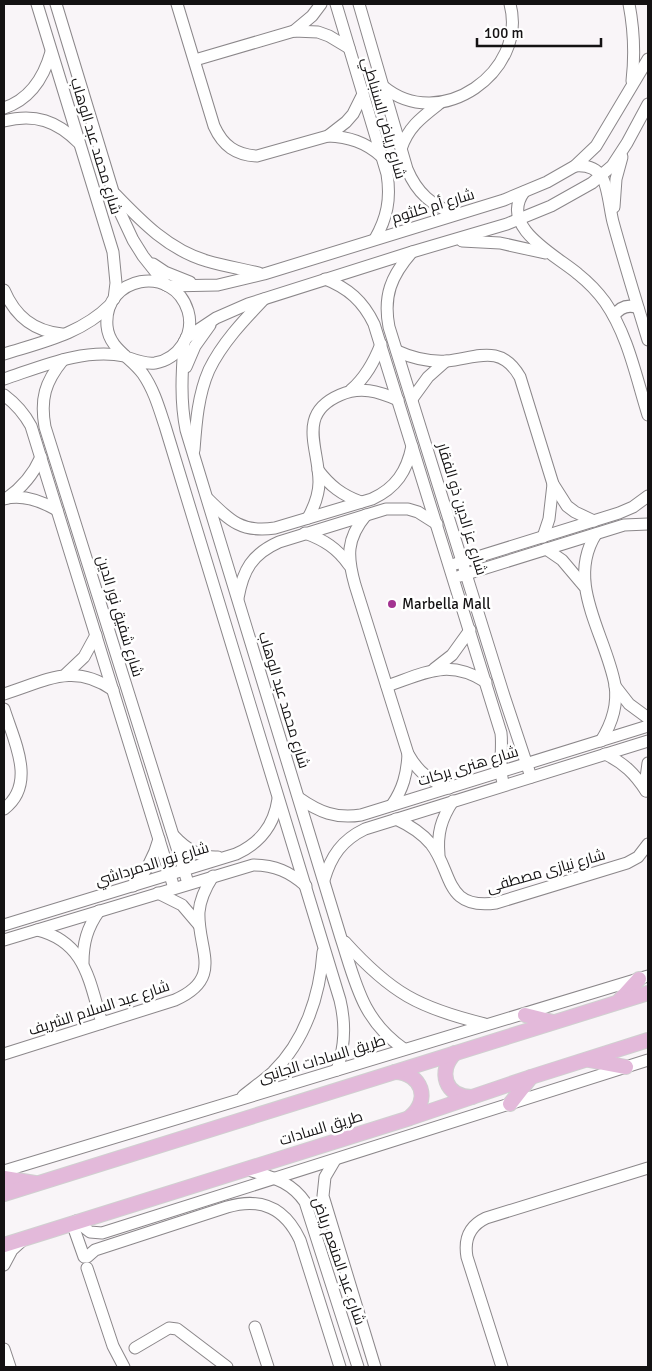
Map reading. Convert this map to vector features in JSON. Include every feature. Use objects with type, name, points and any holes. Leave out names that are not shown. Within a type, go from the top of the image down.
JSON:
[{"type":"main road","points":[[618,1003],[644,978]]},
{"type":"main road","name":"طريق السادات","points":[[4,1194],[648,993]]},
{"type":"main road","points":[[525,1015],[554,1022]]},
{"type":"main road","name":"طريق السادات","points":[[4,1245],[410,1118],[531,1076],[648,1040]]},
{"type":"main road","points":[[455,1053],[446,1066],[447,1082],[457,1094],[473,1097]]},
{"type":"main road","points":[[586,1059],[626,1067]]},
{"type":"main road","points":[[394,1072],[402,1072],[410,1076],[417,1081],[421,1089],[421,1105],[410,1118]]},
{"type":"main road","points":[[510,1104],[531,1076]]},
{"type":"main road","points":[[4,1178],[38,1184]]},
{"type":"street","name":"شارع محمد عبد الوهاب","points":[[37,4],[113,252],[116,283],[113,301]]},
{"type":"street","name":"شارع محمد عبد الوهاب","points":[[56,4],[113,191],[125,224],[143,256],[167,285]]},
{"type":"street","points":[[178,4],[219,136],[235,152],[246,156],[257,156],[328,136],[357,141],[372,148],[381,156]]},
{"type":"street","points":[[294,31],[312,16],[321,4]]},
{"type":"street","name":"شارع رياض السنباطي","points":[[336,4],[387,174],[389,201],[386,215],[375,239]]},
{"type":"street","name":"شارع رياض السنباطي","points":[[358,4],[384,88],[406,169],[412,182],[431,203],[443,210],[456,214]]},
{"type":"street","points":[[401,150],[410,129],[417,120],[440,103],[459,96],[477,86],[504,58],[510,43],[513,27],[510,4]]},
{"type":"street","points":[[629,4],[634,50],[631,87]]},
{"type":"street","points":[[195,60],[294,31],[318,32],[349,48]]},
{"type":"street","points":[[4,108],[22,99],[32,90],[41,78],[51,52]]},
{"type":"street","name":"شارع أم كلثوم","points":[[167,285],[225,284],[264,274],[524,192],[547,182],[575,166],[596,146],[648,59]]},
{"type":"street","points":[[384,88],[391,94],[409,101],[440,103]]},
{"type":"street","points":[[328,136],[353,114],[363,94]]},
{"type":"street","points":[[4,379],[87,354],[100,353],[127,357],[141,363],[154,363],[166,360],[176,352],[185,340],[216,318],[248,304],[519,220],[566,198],[602,176],[612,166],[627,143],[648,104]]},
{"type":"street","points":[[4,121],[22,117],[38,118],[68,132],[80,144]]},
{"type":"street","points":[[616,234],[614,197],[621,161],[627,143]]},
{"type":"street","points":[[575,166],[592,169],[602,176],[616,234],[648,337]]},
{"type":"street","points":[[387,174],[398,175],[406,169]]},
{"type":"street","points":[[113,191],[153,231],[187,253],[206,261],[264,274]]},
{"type":"street","points":[[524,192],[517,205],[519,220],[532,238],[551,255],[580,275],[593,288],[614,316],[628,349],[648,415]]},
{"type":"street","points":[[448,241],[500,243],[551,255]]},
{"type":"street","name":"شارع عز الدين ذو الفقار","points":[[412,252],[402,263],[389,288],[387,301],[388,321],[504,696],[532,777]]},
{"type":"street","points":[[143,256],[165,272],[184,280],[204,285]]},
{"type":"street","name":"شارع عز الدين ذو الفقار","points":[[324,280],[349,292],[360,301],[368,312],[381,344],[492,700],[502,743],[501,772],[504,785]]},
{"type":"street","points":[[4,354],[66,334],[91,322],[122,290],[132,284],[143,281],[155,281],[167,285],[178,293],[185,303],[189,320],[185,340]]},
{"type":"street","points":[[4,290],[17,314],[27,323],[52,333],[66,334]]},
{"type":"street","points":[[193,456],[199,406],[209,370],[218,353],[265,298]]},
{"type":"street","points":[[113,301],[108,315],[107,327],[110,338],[116,348],[142,372],[152,388],[158,405],[340,1000],[345,1028],[344,1043],[337,1070]]},
{"type":"street","points":[[614,316],[622,308],[633,306],[638,308]]},
{"type":"street","points":[[182,378],[195,346],[216,318]]},
{"type":"street","name":"شارع محمد عبد الوهاب","points":[[185,340],[182,409],[193,456],[298,798],[360,993],[377,1025],[404,1049]]},
{"type":"street","points":[[308,518],[318,495],[319,483],[312,426],[321,408],[328,401],[351,390],[366,374],[381,344]]},
{"type":"street","points":[[397,351],[414,358],[446,361],[488,354],[498,356],[507,361],[515,368],[523,386],[553,484],[568,506],[575,512],[594,521]]},
{"type":"street","name":"شارع شفيق نور الدين","points":[[63,360],[47,385],[43,399],[45,427],[188,883]]},
{"type":"street","points":[[412,399],[428,377],[446,361]]},
{"type":"street","points":[[351,390],[370,390],[398,400]]},
{"type":"street","name":"شارع شفيق نور الدين","points":[[4,395],[15,403],[31,426],[174,888]]},
{"type":"street","points":[[206,496],[228,518],[250,529],[275,528],[383,494],[400,478],[406,468],[412,444]]},
{"type":"street","points":[[5,498],[28,481],[41,457]]},
{"type":"street","points":[[318,470],[326,482],[336,491],[348,498],[361,502]]},
{"type":"street","points":[[543,536],[549,518],[553,484]]},
{"type":"street","points":[[450,565],[594,521],[633,507],[648,496]]},
{"type":"street","points":[[5,498],[33,500],[57,510]]},
{"type":"street","points":[[237,600],[244,574],[250,564],[258,554],[279,542],[386,509],[408,509],[418,512],[437,524]]},
{"type":"street","points":[[366,515],[356,528],[350,543],[349,564],[408,754],[413,764],[425,776],[449,788]]},
{"type":"street","points":[[454,578],[630,524],[648,524]]},
{"type":"street","points":[[305,534],[326,542],[335,548],[349,564]]},
{"type":"street","points":[[596,534],[591,542],[585,561],[584,586],[615,686],[629,704],[648,718]]},
{"type":"street","points":[[546,549],[562,560],[584,586]]},
{"type":"street","points":[[87,605],[99,601]]},
{"type":"street","points":[[434,670],[452,655],[470,630]]},
{"type":"street","points":[[66,674],[84,657],[96,635]]},
{"type":"street","points":[[387,686],[434,670],[468,672],[486,682]]},
{"type":"street","points":[[4,694],[66,674],[96,679],[113,690]]},
{"type":"street","points":[[601,741],[607,731],[612,715],[615,686]]},
{"type":"street","points":[[492,700],[504,696]]},
{"type":"street","points":[[4,709],[22,772],[22,784],[17,795],[4,809]]},
{"type":"street","points":[[257,724],[274,719]]},
{"type":"street","name":"شارع هنرى بركات","points":[[298,798],[320,811],[340,817],[361,815],[648,726]]},
{"type":"street","name":"شارع هنرى بركات","points":[[324,880],[333,856],[346,839],[365,828],[648,741]]},
{"type":"street","points":[[392,806],[406,776],[408,754]]},
{"type":"street","points":[[606,754],[633,772],[647,794]]},
{"type":"street","points":[[647,794],[646,778],[648,763]]},
{"type":"street","name":"شارع نور الدمرداشي","points":[[4,925],[228,857],[250,848],[262,838],[271,825],[278,795]]},
{"type":"street","name":"شارع نيازى مصطفى","points":[[439,857],[437,842],[440,827],[453,801]]},
{"type":"street","name":"شارع نيازى مصطفى","points":[[396,819],[409,825],[431,844],[453,889],[467,900],[484,904],[496,903],[627,863],[638,857],[648,844]]},
{"type":"street","points":[[172,833],[183,845],[196,853],[212,857],[228,857]]},
{"type":"street","points":[[133,886],[143,876],[151,863],[159,838]]},
{"type":"street","name":"شارع نور الدمرداشي","points":[[4,940],[188,883],[253,865],[268,865],[282,869],[295,876],[306,886]]},
{"type":"street","name":"شارع عبد السلام الشريف","points":[[4,1054],[186,995],[201,979],[205,968],[206,956],[199,925],[199,912],[201,899],[213,876]]},
{"type":"street","name":"شارع عبد السلام الشريف","points":[[158,893],[182,905],[199,925]]},
{"type":"street","points":[[83,965],[85,936],[99,911]]},
{"type":"street","points":[[37,930],[49,933],[70,945],[83,965],[102,1023]]},
{"type":"street","points":[[342,938],[377,975],[412,1000],[452,1016],[487,1024]]},
{"type":"street","points":[[237,1101],[274,1071],[297,1042],[313,1005],[318,985],[323,942]]},
{"type":"street","name":"طريق السادات الجانبى","points":[[4,1171],[644,978]]},
{"type":"street","points":[[340,1000],[353,1000],[360,993]]},
{"type":"street","points":[[74,1222],[90,1232],[102,1233],[626,1067],[648,1062]]},
{"type":"street","name":"شارع عبد المنعم رياض","points":[[335,1160],[325,1177],[323,1186],[326,1212],[375,1367]]},
{"type":"street","points":[[498,1366],[467,1257],[466,1244],[470,1231],[486,1218],[648,1168]]},
{"type":"street","name":"شارع عبد المنعم رياض","points":[[246,1169],[284,1182],[300,1194],[305,1202],[358,1367]]},
{"type":"street","points":[[86,1260],[96,1250],[227,1206],[239,1203],[265,1205],[276,1210],[286,1218],[297,1234],[340,1367]]},
{"type":"street","points":[[310,1217],[318,1212],[326,1212]]},
{"type":"street","points":[[74,1222],[113,1346],[124,1367]]},
{"type":"street","points":[[4,1265],[12,1250],[26,1238]]},
{"type":"street","points":[[255,1327],[268,1367]]},
{"type":"street","points":[[135,1348],[169,1328],[177,1329],[227,1367]]},
{"type":"street","points":[[4,1349],[10,1367]]},
{"type":"place","name":"Marbella Mall","points":[[392,604]]}]
